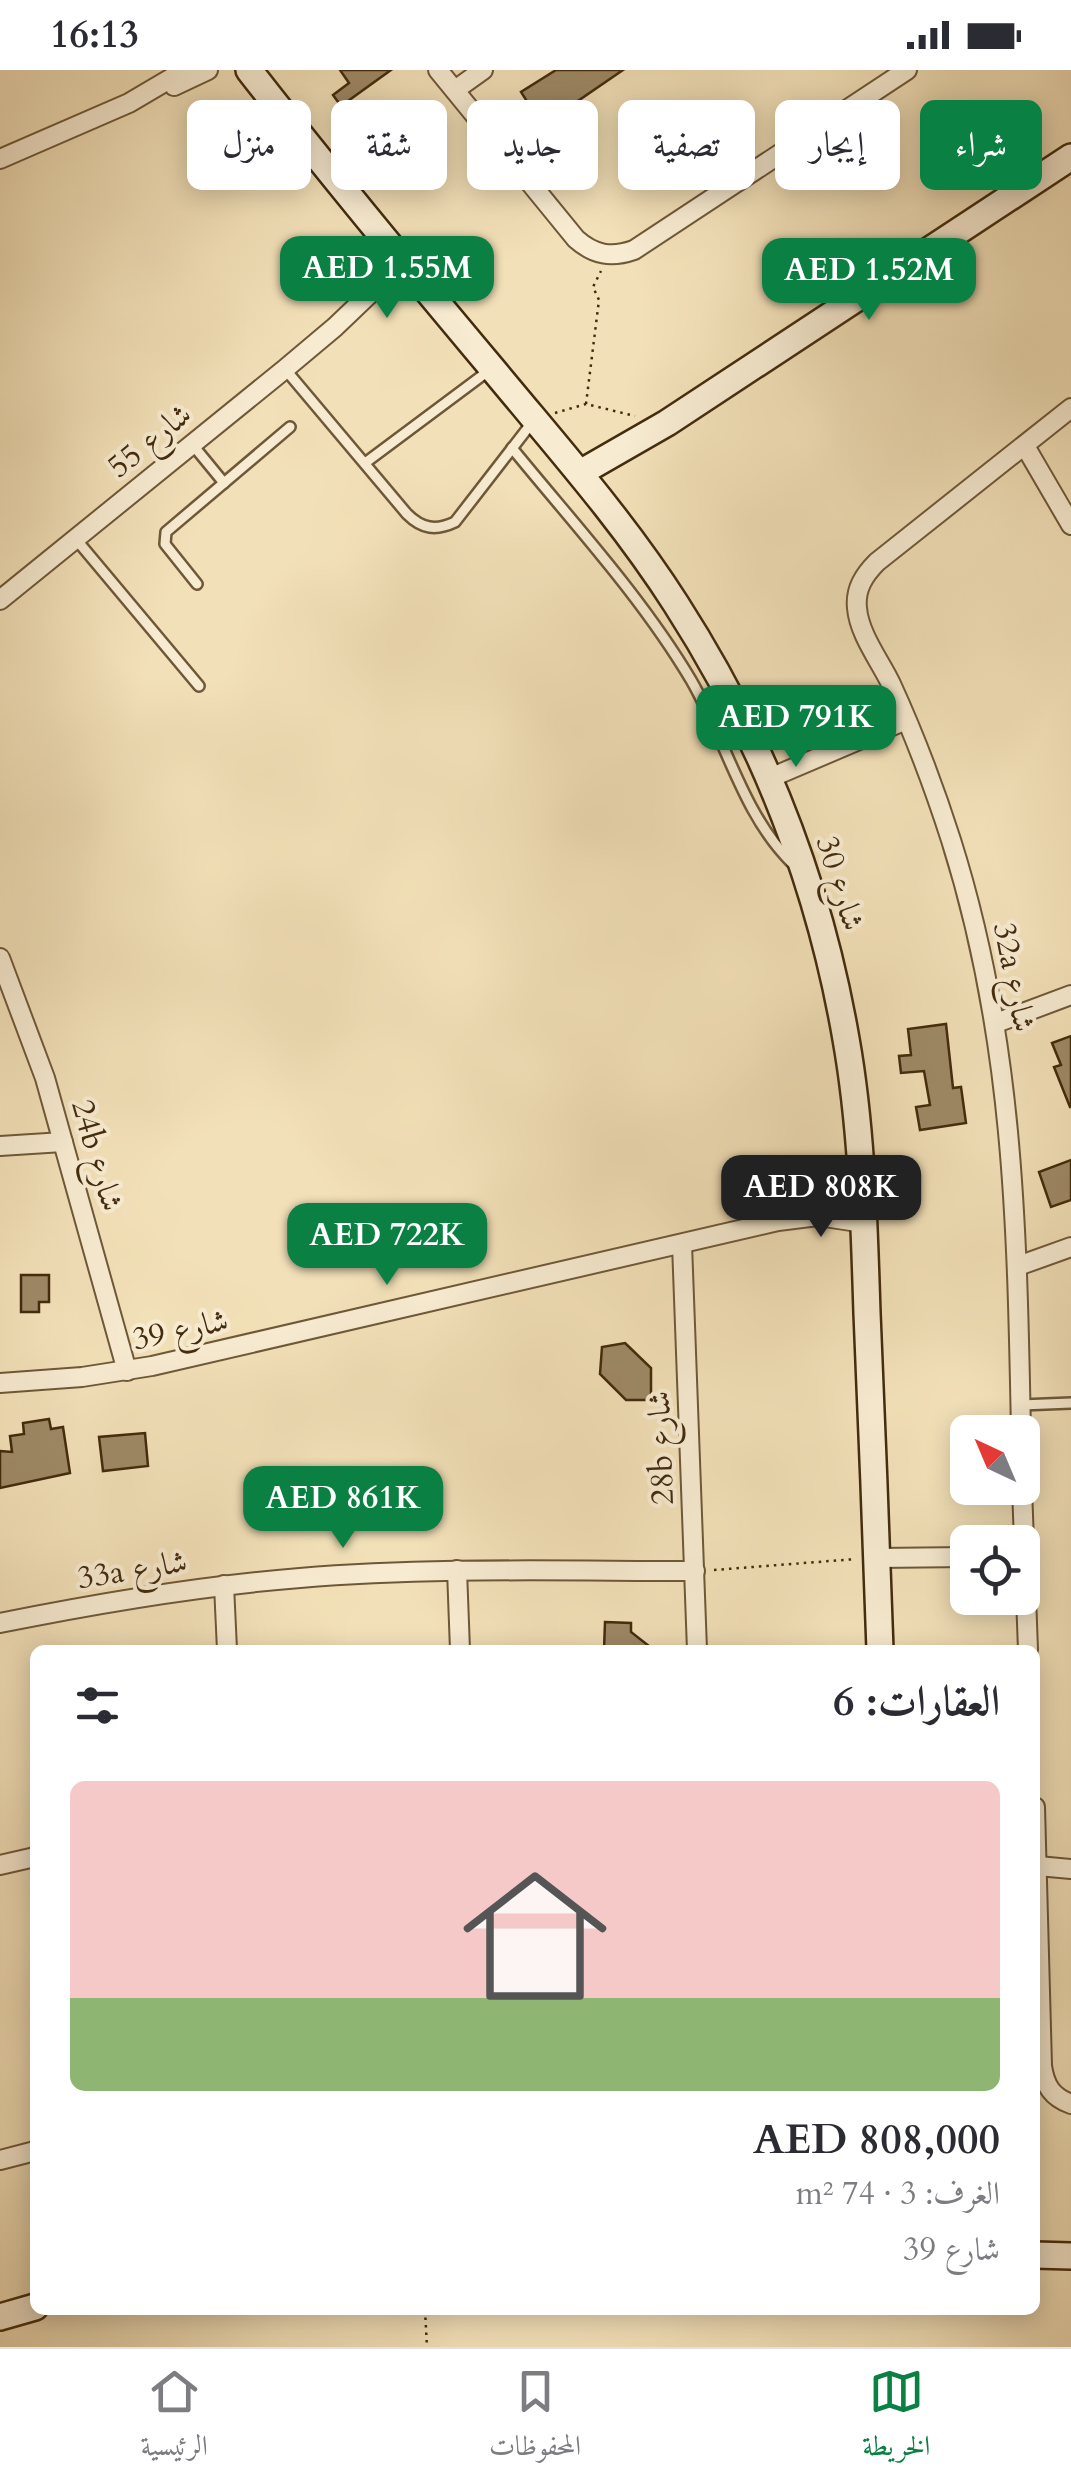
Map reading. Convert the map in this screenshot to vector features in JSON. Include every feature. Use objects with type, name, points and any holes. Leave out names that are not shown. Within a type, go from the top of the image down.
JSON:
[{"type":"street","points":[[0,160],[144,95],[185,70]]},
{"type":"street","points":[[144,95],[171,88],[208,70]]},
{"type":"street","name":"شارع 30","points":[[249,70],[584,479],[676,604],[726,689],[770,778],[807,878],[846,1039],[856,1112],[864,1211],[880,1645]]},
{"type":"street","points":[[438,70],[576,238],[585,247],[609,256],[634,250],[907,70]]},
{"type":"street","points":[[455,90],[483,70]]},
{"type":"street","points":[[584,479],[618,449],[636,443],[1071,156]]},
{"type":"street","name":"شارع 55","points":[[0,600],[335,327],[352,318],[407,267]]},
{"type":"street","points":[[1071,408],[1025,446],[1071,525]]},
{"type":"street","name":"32a شارع","points":[[1021,1415],[1015,1184],[996,1023],[984,961],[960,869],[906,720],[858,616],[858,592],[878,562],[1025,446]]},
{"type":"street","points":[[770,778],[906,720]]},
{"type":"street","name":"24b شارع","points":[[0,958],[45,1078],[127,1371]]},
{"type":"street","points":[[996,1023],[1071,995]]},
{"type":"street","points":[[0,1146],[63,1142]]},
{"type":"street","name":"شارع 39","points":[[0,1383],[127,1371],[778,1221],[864,1211]]},
{"type":"street","name":"28b شارع","points":[[682,1244],[698,1645]]},
{"type":"street","points":[[1018,1266],[1071,1248]]},
{"type":"street","points":[[877,1558],[950,1557]]},
{"type":"street","points":[[457,1570],[460,1645]]},
{"type":"street","name":"33a شارع","points":[[0,1623],[129,1599],[301,1578],[457,1570],[695,1571]]},
{"type":"street","points":[[224,1586],[226,1645]]},
{"type":"street","points":[[1026,1615],[1028,1645]]},
{"type":"street","points":[[0,1864],[30,1858]]},
{"type":"street","points":[[1040,1866],[1071,1868]]},
{"type":"street","points":[[1040,1966],[1042,2066],[1048,2087],[1062,2100]]},
{"type":"street","points":[[0,2160],[30,2152]]},
{"type":"street","points":[[1040,2255],[1071,2256]]},
{"type":"street","points":[[0,2317],[30,2309]]},
{"type":"lane","points":[[364,462],[492,368]]},
{"type":"lane","points":[[285,370],[417,523],[429,528],[443,528],[455,522],[535,419]]},
{"type":"lane","points":[[197,584],[168,550],[164,538],[170,527],[290,427]]},
{"type":"lane","points":[[192,444],[224,483]]},
{"type":"lane","points":[[512,448],[667,643],[713,722],[762,826],[807,878]]},
{"type":"lane","points":[[76,538],[198,686]]},
{"type":"lane","points":[[1021,1404],[1071,1403]]},
{"type":"path","points":[[586,404],[599,300],[592,287],[609,256]]},
{"type":"path","points":[[535,419],[586,404],[634,416]]},
{"type":"path","points":[[695,1571],[877,1558]]},
{"type":"path","points":[[425,2315],[427,2347]]},
{"type":"building","points":[[340,70],[391,70],[349,100],[337,100],[333,95],[349,83]]},
{"type":"building","points":[[556,70],[623,70],[579,100],[526,100],[521,92]]},
{"type":"building","points":[[946,1024],[953,1088],[961,1087],[966,1123],[920,1130],[916,1107],[930,1105],[924,1071],[901,1073],[899,1056],[911,1055],[908,1029]]},
{"type":"building","points":[[1071,1036],[1070,1107],[1054,1067],[1061,1065],[1052,1043]]},
{"type":"building","points":[[1071,1160],[1071,1200],[1051,1207],[1039,1172]]},
{"type":"building","points":[[21,1275],[49,1275],[49,1302],[39,1302],[39,1312],[21,1312]]},
{"type":"building","points":[[625,1343],[651,1368],[651,1400],[626,1400],[600,1374],[602,1347]]},
{"type":"building","points":[[49,1419],[51,1429],[63,1427],[70,1473],[0,1488],[0,1451],[12,1452],[10,1436],[24,1434],[23,1423]]},
{"type":"building","points":[[145,1433],[148,1466],[103,1471],[99,1437]]},
{"type":"building","points":[[605,1622],[631,1623],[631,1632],[648,1645],[604,1645]]}]
